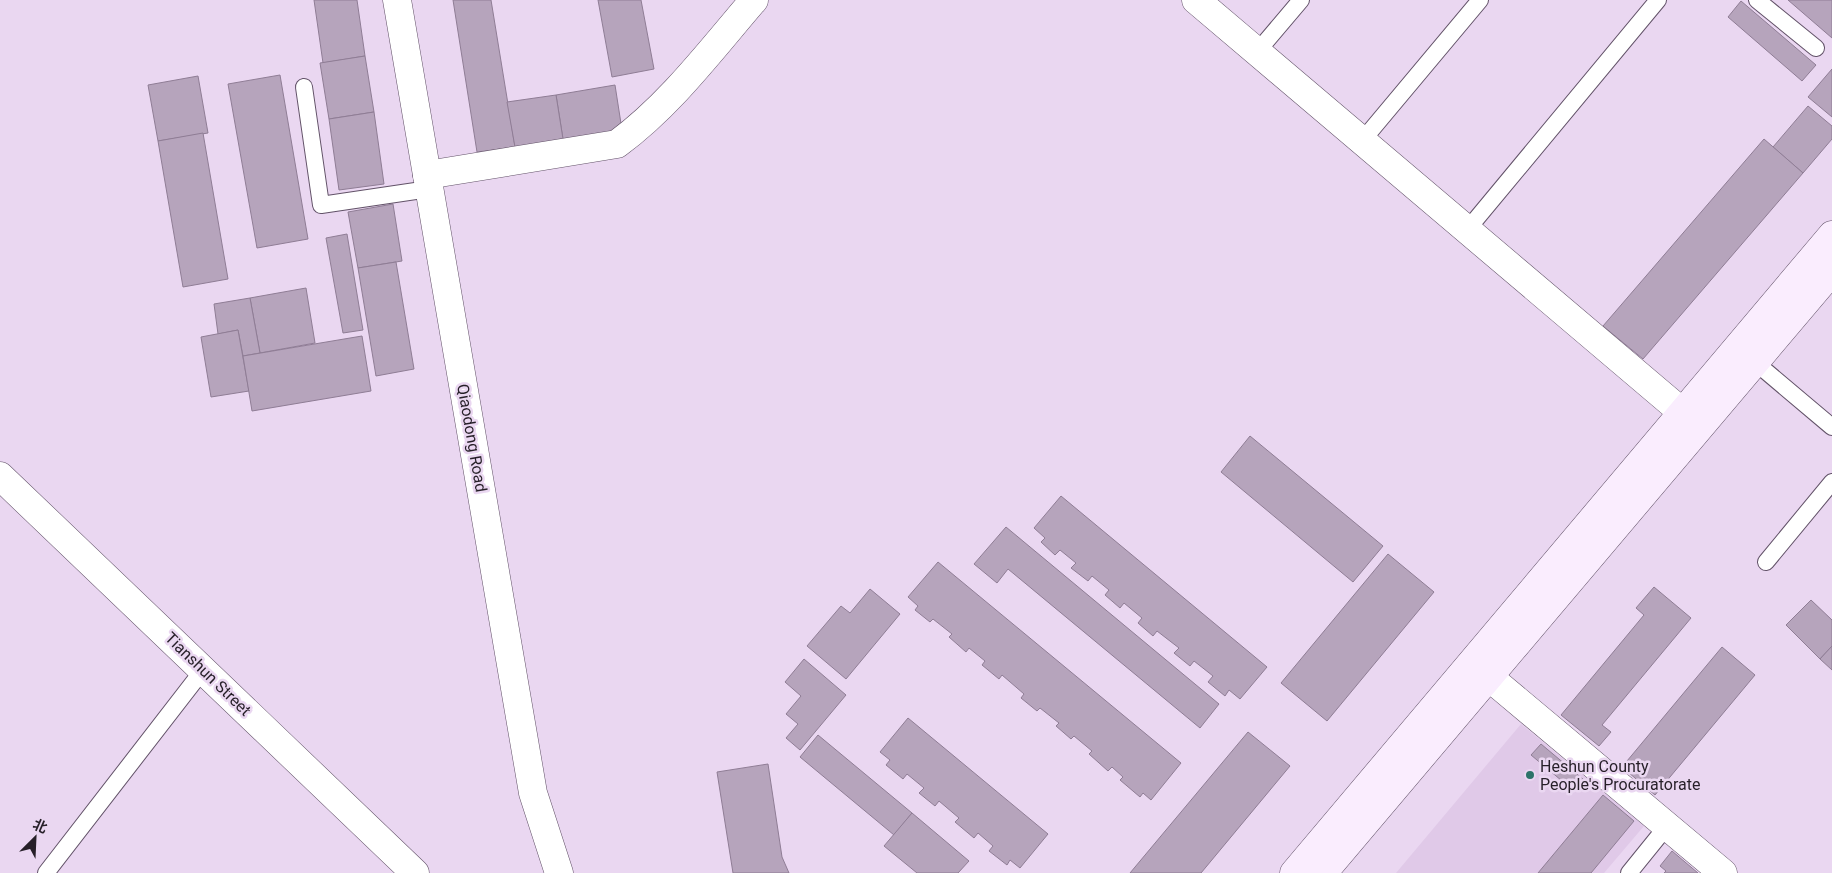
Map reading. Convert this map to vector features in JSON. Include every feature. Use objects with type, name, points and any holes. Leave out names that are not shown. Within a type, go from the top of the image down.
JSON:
[{"type":"main road","points":[[1294,873],[1832,235]]},
{"type":"main road","points":[[1323,873],[1832,271]]},
{"type":"street","name":"Qiaodong Road","points":[[397,0],[533,793],[559,873]]},
{"type":"street","points":[[428,182],[617,144],[660,108],[754,0]]},
{"type":"street","points":[[1196,0],[1682,412]]},
{"type":"street","name":"Tianshun Street","points":[[0,476],[415,873]]},
{"type":"street","points":[[1489,677],[1724,873]]},
{"type":"lane","points":[[1257,52],[1301,0]]},
{"type":"lane","points":[[1362,141],[1480,0]]},
{"type":"lane","points":[[1467,230],[1658,0]]},
{"type":"lane","points":[[1757,0],[1816,48]]},
{"type":"lane","points":[[304,87],[321,204],[428,182]]},
{"type":"lane","points":[[1755,362],[1832,427]]},
{"type":"lane","points":[[1766,562],[1832,482]]},
{"type":"lane","points":[[46,873],[203,670]]},
{"type":"lane","points":[[1628,873],[1668,826]]},
{"type":"shaded area","name":"Heshun County People's Procuratorate","points":[[1521,724],[1644,826],[1604,873],[1396,873]]},
{"type":"building","points":[[314,0],[357,0],[365,56],[323,63]]},
{"type":"building","points":[[453,0],[491,0],[515,147],[477,152]]},
{"type":"building","points":[[598,0],[641,0],[654,69],[612,77]]},
{"type":"building","points":[[1788,0],[1832,0],[1832,38]]},
{"type":"building","points":[[1741,1],[1816,65],[1802,81],[1728,17]]},
{"type":"building","points":[[365,56],[374,112],[329,119],[320,63]]},
{"type":"building","points":[[1832,69],[1832,117],[1808,97]]},
{"type":"building","points":[[280,75],[308,239],[257,248],[228,84]]},
{"type":"building","points":[[198,76],[208,133],[158,141],[148,85]]},
{"type":"building","points":[[615,85],[622,130],[563,139],[556,95]]},
{"type":"building","points":[[556,95],[563,139],[515,147],[507,102]]},
{"type":"building","points":[[1808,106],[1832,126],[1832,139],[1803,173],[1773,147]]},
{"type":"building","points":[[374,112],[384,184],[339,190],[329,119]]},
{"type":"building","points":[[203,133],[228,279],[183,287],[158,141]]},
{"type":"building","points":[[1764,139],[1803,173],[1643,359],[1603,326]]},
{"type":"building","points":[[393,204],[402,261],[358,268],[348,212]]},
{"type":"building","points":[[347,234],[363,330],[343,333],[326,238]]},
{"type":"building","points":[[396,262],[414,369],[376,376],[358,268]]},
{"type":"building","points":[[306,288],[315,343],[260,353],[250,298]]},
{"type":"building","points":[[250,298],[260,353],[243,356],[238,330],[218,334],[214,304]]},
{"type":"building","points":[[238,330],[249,391],[211,397],[201,337]]},
{"type":"building","points":[[362,336],[371,391],[252,411],[243,356]]},
{"type":"building","points":[[1250,436],[1383,546],[1353,582],[1221,472]]},
{"type":"building","points":[[1061,496],[1267,667],[1240,699],[1229,690],[1225,696],[1208,682],[1213,676],[1194,661],[1190,666],[1174,653],[1179,648],[1157,631],[1153,636],[1138,623],[1142,618],[1124,603],[1120,608],[1105,595],[1109,590],[1092,576],[1088,581],[1071,568],[1076,563],[1060,550],[1055,555],[1041,542],[1045,538],[1034,528]]},
{"type":"building","points":[[1006,527],[1219,704],[1200,728],[1008,569],[997,583],[974,564]]},
{"type":"building","points":[[1388,554],[1434,592],[1327,721],[1281,683]]},
{"type":"building","points":[[938,562],[1181,763],[1151,800],[1143,793],[1140,797],[1120,780],[1123,777],[1112,767],[1108,771],[1089,754],[1092,751],[1074,736],[1071,739],[1056,726],[1059,723],[1040,708],[1037,711],[1021,698],[1024,694],[1002,675],[999,679],[982,665],[985,661],[969,648],[966,652],[949,637],[952,634],[933,619],[930,622],[915,610],[918,606],[908,597]]},
{"type":"building","points":[[1654,587],[1691,618],[1602,725],[1611,732],[1599,746],[1561,715],[1644,615],[1636,608]]},
{"type":"building","points":[[870,589],[900,614],[846,679],[807,646],[841,606],[850,613]]},
{"type":"building","points":[[1811,600],[1832,620],[1832,646],[1820,659],[1786,625]]},
{"type":"building","points":[[1832,646],[1832,670],[1820,659]]},
{"type":"building","points":[[1722,647],[1755,675],[1655,795],[1622,767]]},
{"type":"building","points":[[804,659],[846,695],[800,750],[786,738],[798,724],[786,714],[801,696],[785,682]]},
{"type":"building","points":[[908,718],[1048,834],[1020,868],[1010,860],[1007,865],[989,851],[993,846],[978,833],[974,838],[955,822],[959,818],[939,801],[935,806],[919,793],[924,788],[907,774],[903,779],[886,765],[890,760],[880,752]]},
{"type":"building","points":[[1248,732],[1290,766],[1201,873],[1130,873]]},
{"type":"building","points":[[818,735],[912,813],[894,835],[800,757]]},
{"type":"building","points":[[1541,744],[1584,780],[1574,791],[1531,755]]},
{"type":"building","points":[[768,764],[782,857],[789,873],[733,873],[717,772]]},
{"type":"building","points":[[1603,795],[1634,821],[1591,873],[1538,873]]},
{"type":"building","points":[[912,813],[969,861],[958,873],[917,873],[884,846]]},
{"type":"building","points":[[1672,851],[1698,873],[1664,873],[1666,871],[1660,866]]},
{"type":"place","name":"Heshun County People's Procuratorate","points":[[1530,775]]}]
